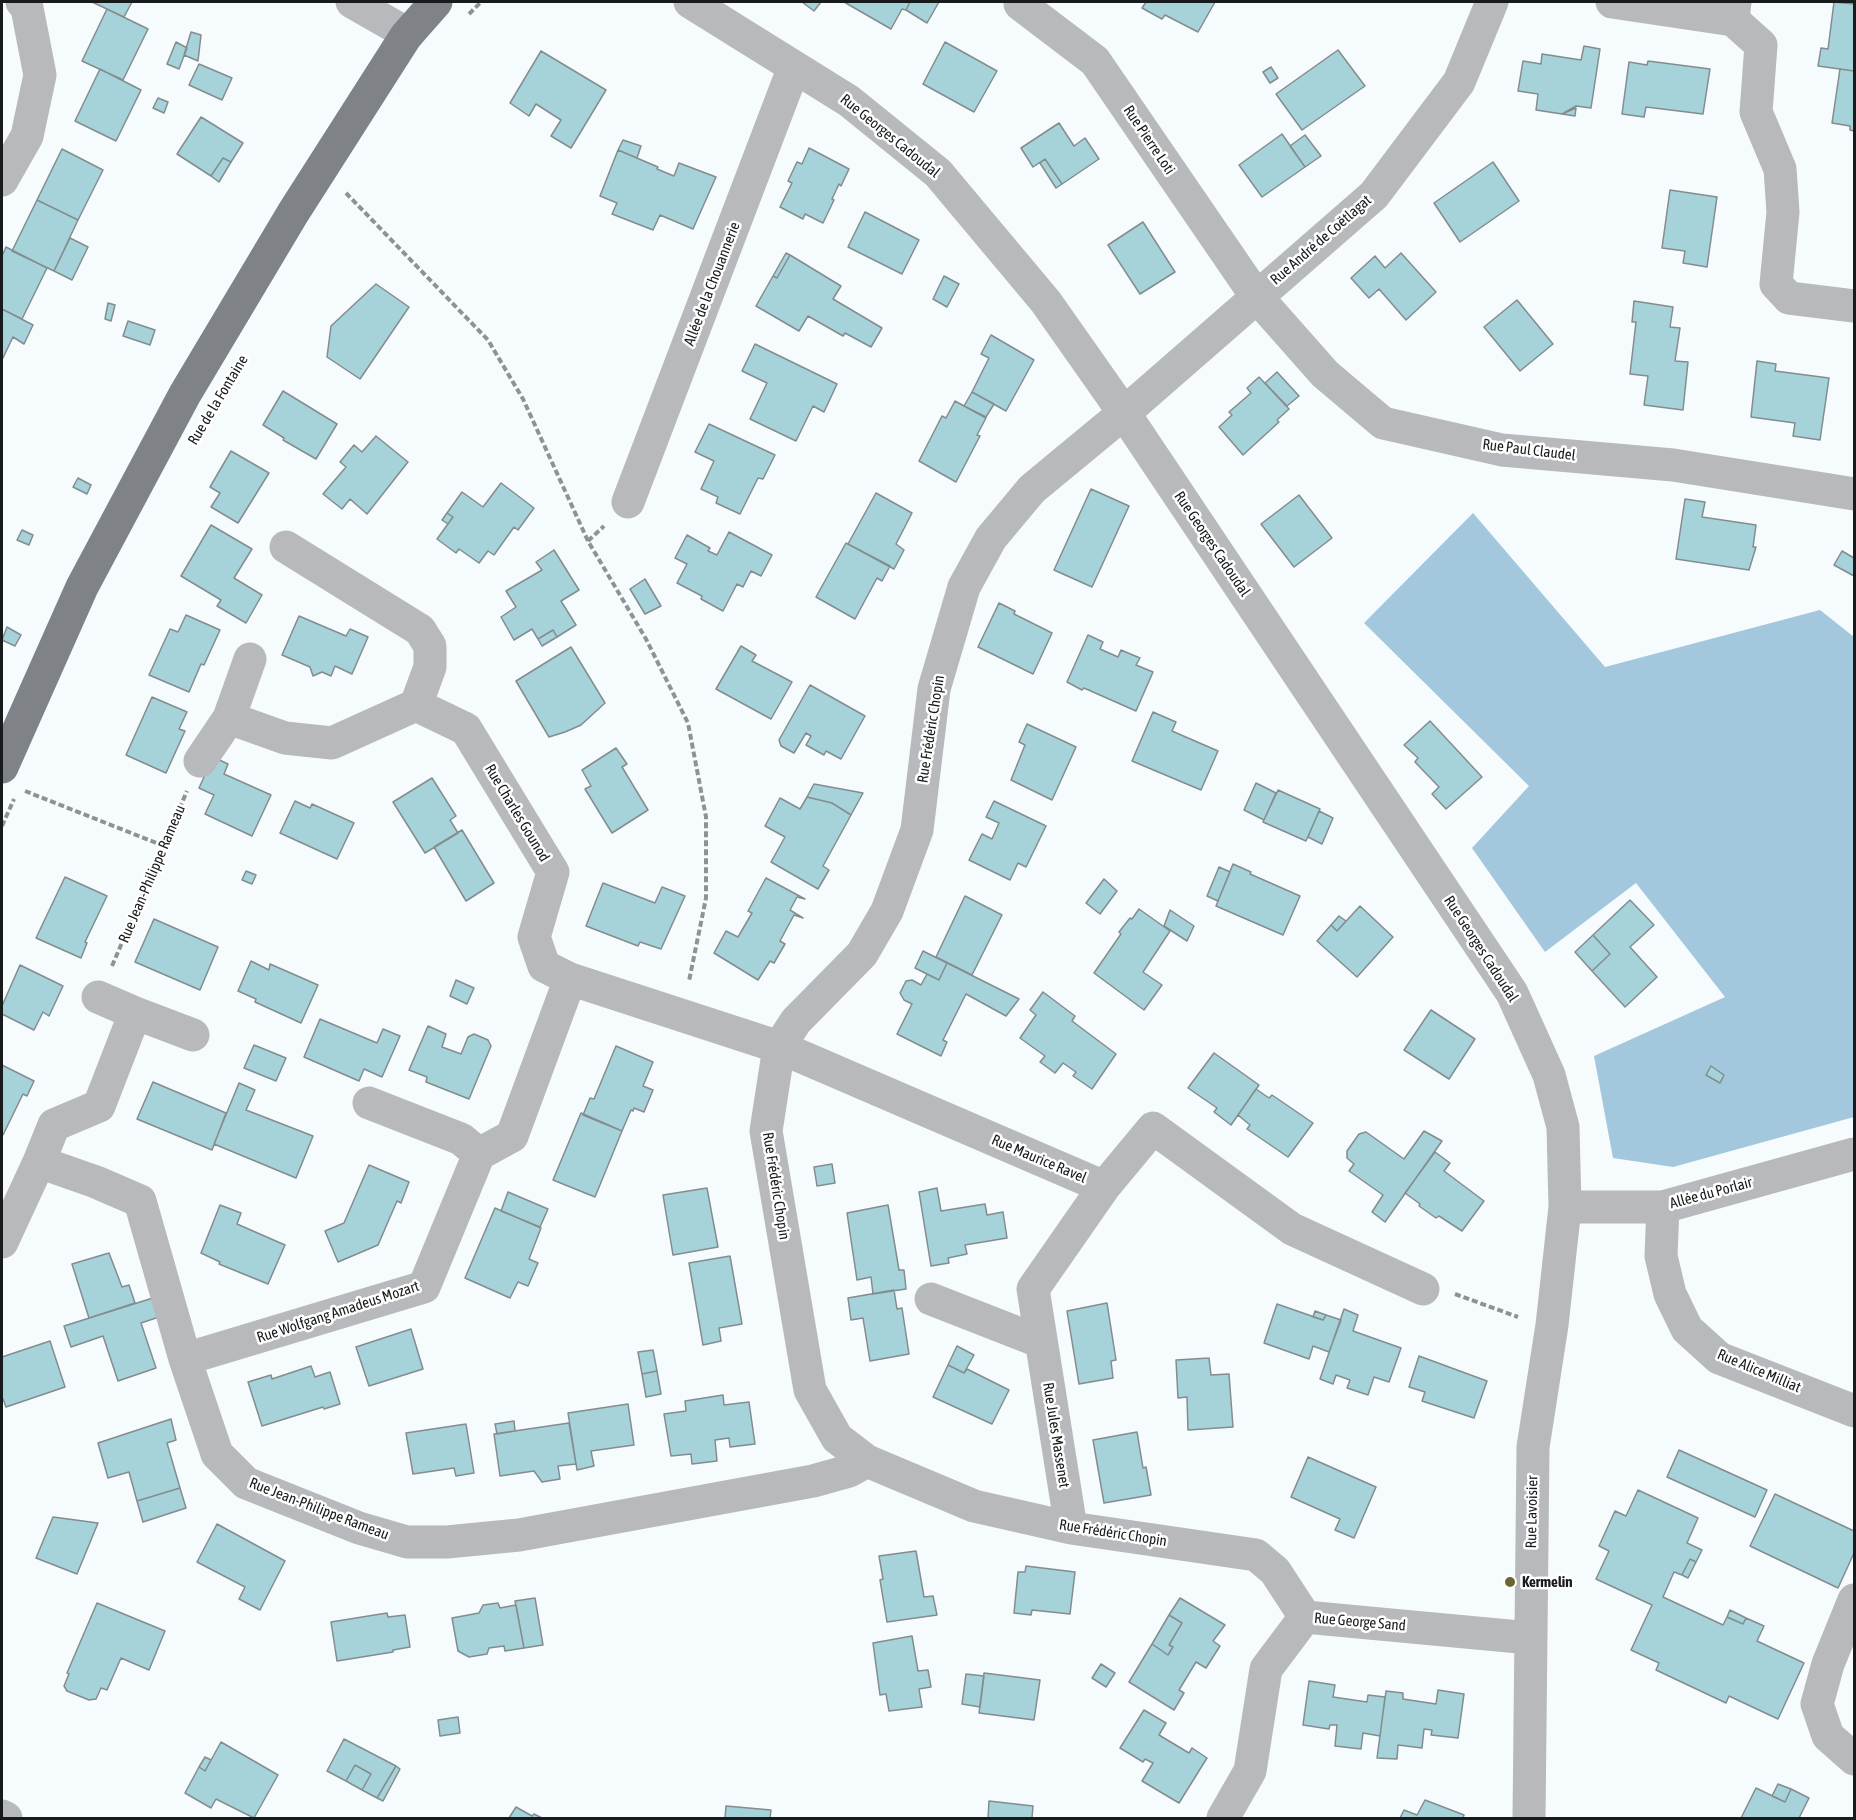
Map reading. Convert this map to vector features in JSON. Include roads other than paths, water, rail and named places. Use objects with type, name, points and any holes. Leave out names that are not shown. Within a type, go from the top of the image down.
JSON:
[{"type":"main road","name":"Rue de la Fontaine","points":[[10,778],[82,587],[185,394],[293,213],[408,34],[436,2]]},
{"type":"street","points":[[2,180],[27,135],[40,75],[27,8],[22,2]]},
{"type":"street","points":[[352,2],[408,34]]},
{"type":"street","name":"Rue Georges Cadoudal","points":[[690,2],[849,101],[938,173],[1046,302],[1124,413],[1512,993],[1549,1075],[1563,1127],[1565,1207]]},
{"type":"street","name":"Rue André de Coëtlagat","points":[[1124,413],[1374,195],[1459,82],[1492,2]]},
{"type":"street","points":[[1612,2],[1734,11],[1761,45],[1756,112],[1780,169],[1783,212],[1776,284],[1789,298],[1854,306]]},
{"type":"street","name":"Rue Pierre Loti","points":[[1020,4],[1095,61],[1257,296]]},
{"type":"street","name":"Allée de la Chouannerie","points":[[628,502],[794,66]]},
{"type":"street","name":"Rue Paul Claudel","points":[[1257,296],[1325,374],[1383,423],[1502,450],[1674,465],[1854,494]]},
{"type":"street","name":"Rue Frédéric Chopin","points":[[1124,413],[1032,489],[991,538],[964,587],[934,689],[917,830],[887,910],[862,954],[796,1022],[779,1047],[766,1131],[810,1390],[837,1438],[867,1461],[974,1506],[1071,1528],[1256,1555],[1275,1571],[1305,1617]]},
{"type":"street","points":[[229,718],[285,738],[332,743],[416,705],[430,667],[430,646],[420,630],[286,547]]},
{"type":"street","points":[[200,761],[229,718],[250,659]]},
{"type":"street","name":"Rue Charles Gounod","points":[[416,705],[466,729],[554,872],[534,936],[544,966],[570,979],[779,1047]]},
{"type":"street","points":[[369,1103],[462,1139],[479,1154],[512,1136],[570,979]]},
{"type":"street","points":[[98,997],[194,1035]]},
{"type":"street","points":[[2,1242],[54,1125],[99,1106],[135,1013]]},
{"type":"street","name":"Rue Maurice Ravel","points":[[779,1047],[1104,1187],[1153,1128],[1292,1229],[1423,1289]]},
{"type":"street","name":"Rue Wolfgang Amadeus Mozart","points":[[185,1359],[424,1287],[479,1154]]},
{"type":"street","name":"Allée du Porlair","points":[[1565,1207],[1663,1207],[1854,1154]]},
{"type":"street","name":"Rue Jean-Philippe Rameau","points":[[39,1162],[96,1182],[140,1201],[185,1359],[217,1454],[246,1483],[359,1527],[407,1542],[447,1542],[519,1535],[813,1481],[849,1471],[867,1461]]},
{"type":"street","name":"Rue Jules Massenet","points":[[1071,1528],[1033,1289],[1104,1187]]},
{"type":"street","name":"Rue Lavoisier","points":[[1529,1818],[1533,1447],[1552,1325],[1565,1207]]},
{"type":"street","name":"Rue Alice Milliat","points":[[1663,1207],[1661,1256],[1670,1294],[1687,1329],[1719,1358],[1854,1411]]},
{"type":"street","points":[[931,1299],[1041,1342]]},
{"type":"street","points":[[1854,1600],[1828,1664],[1817,1704],[1828,1736],[1854,1759]]},
{"type":"street","name":"Rue George Sand","points":[[1223,1818],[1250,1771],[1266,1669],[1305,1617],[1530,1638]]},
{"type":"street","points":[[2,1816],[6,1818]]},
{"type":"place","name":"Kermelin","points":[[1510,1582]]}]
